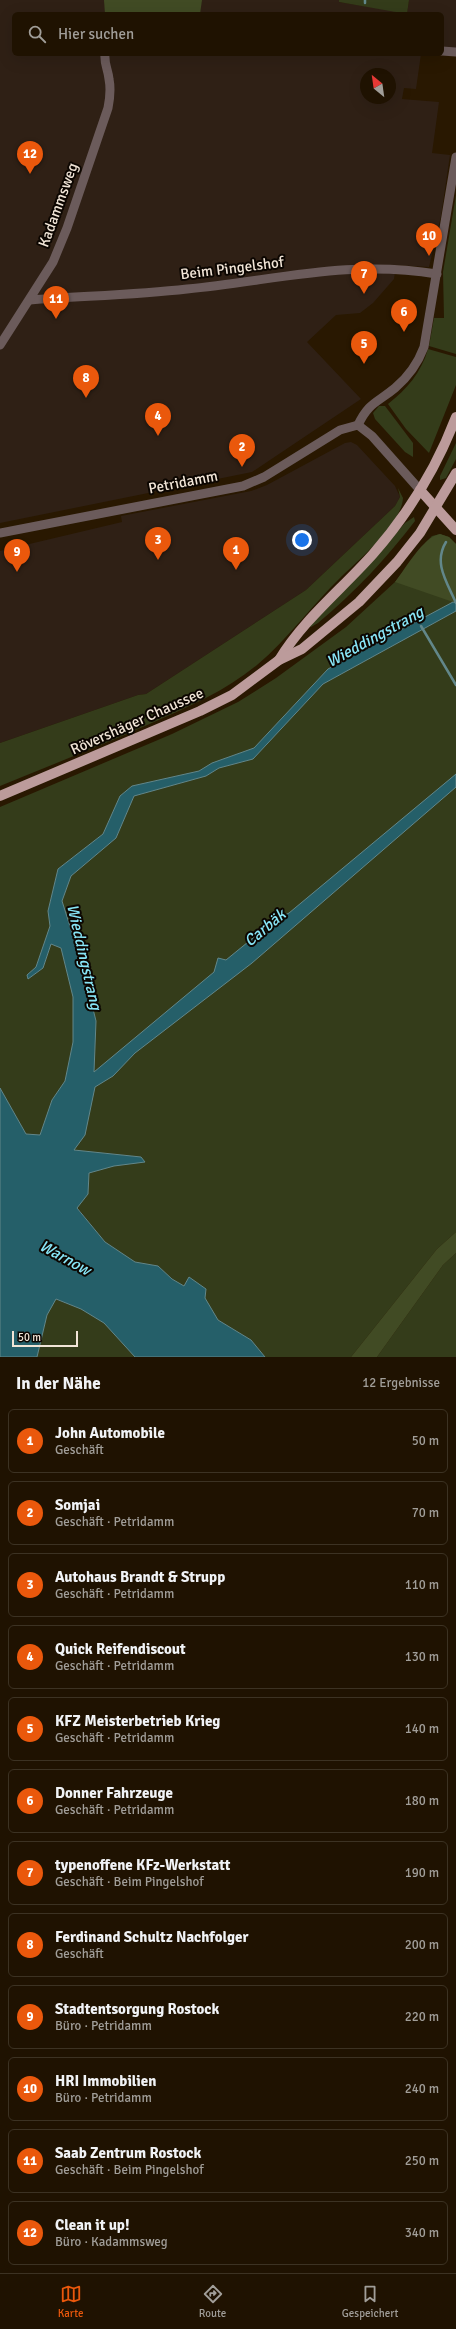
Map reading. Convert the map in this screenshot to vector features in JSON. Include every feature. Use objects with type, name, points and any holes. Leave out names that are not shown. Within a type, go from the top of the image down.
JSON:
[{"type":"main road","name":"Rövershäger Chaussee","points":[[279,660],[294,636],[382,542],[420,490],[439,456],[456,417]]},
{"type":"main road","name":"Rövershäger Chaussee","points":[[0,796],[200,711],[232,695],[279,660],[302,649],[359,602],[397,562],[436,509],[456,473]]},
{"type":"main road","points":[[420,490],[456,530]]},
{"type":"street","points":[[444,51],[456,52]]},
{"type":"street","name":"Kadammsweg","points":[[0,345],[53,262],[62,240],[108,108],[110,95],[109,78],[105,59]]},
{"type":"street","points":[[420,490],[372,436],[358,425],[365,410],[402,382],[420,356],[426,336],[456,158]]},
{"type":"street","name":"Beim Pingelshof","points":[[27,304],[157,290],[186,290],[343,268],[405,269],[437,274]]},
{"type":"street","name":"Petridamm","points":[[0,533],[243,486],[264,477],[340,430],[358,425]]},
{"type":"shaded area","points":[[0,0],[339,0],[339,2],[401,12],[12,12],[12,56],[421,56],[416,89],[404,88],[402,99],[439,102],[432,153],[450,155],[441,216],[429,267],[396,265],[394,279],[373,303],[360,313],[336,315],[307,342],[361,399],[252,472],[0,523]]},
{"type":"shaded area","points":[[409,0],[456,0],[456,48],[444,47],[444,12],[407,12]]},
{"type":"shaded area","points":[[351,442],[357,445],[395,486],[400,497],[395,506],[306,590],[146,694],[138,695],[0,743],[0,551],[122,522],[121,516],[251,491],[267,485],[345,443]]},
{"type":"green space","points":[[104,0],[202,0],[200,12],[105,12]]},
{"type":"green space","points":[[339,0],[409,0],[407,12],[396,12],[339,2]]},
{"type":"green space","points":[[456,195],[456,354],[429,346],[434,318],[444,318],[443,272]]},
{"type":"green space","points":[[428,349],[456,357],[456,385],[429,453],[406,429],[388,404],[412,380],[421,366]]},
{"type":"green space","points":[[379,406],[385,406],[413,443],[413,457],[405,452],[375,419],[373,413]]},
{"type":"green space","points":[[456,443],[456,459],[446,478],[440,480],[440,476]]},
{"type":"green space","points":[[398,488],[403,498],[401,508],[388,530],[330,588],[279,644],[245,674],[220,690],[181,710],[116,739],[0,786],[0,743],[138,695],[146,694],[306,590],[395,506],[400,497]]},
{"type":"green space","points":[[414,517],[415,521],[370,575],[318,623],[311,627],[309,626],[405,523]]},
{"type":"green space","points":[[440,534],[449,537],[456,544],[456,603],[453,602],[328,669],[254,748],[212,763],[199,771],[132,786],[120,796],[103,834],[58,869],[48,911],[50,926],[36,967],[27,975],[28,979],[43,968],[51,944],[61,948],[73,997],[73,1042],[65,1081],[52,1100],[40,1135],[26,1134],[0,1088],[0,807],[172,734],[238,702],[276,678],[346,627],[395,582],[432,536]]},
{"type":"green space","points":[[440,534],[449,537],[456,544],[456,603],[395,582],[421,547],[434,536]]},
{"type":"green space","points":[[456,611],[456,1232],[437,1249],[351,1357],[265,1357],[251,1340],[218,1320],[189,1277],[184,1286],[172,1279],[158,1266],[135,1262],[105,1242],[77,1207],[88,1194],[89,1173],[141,1157],[74,1150],[94,1073],[96,1022],[82,964],[62,901],[71,876],[116,838],[134,796],[206,776],[219,768],[253,759],[323,684]]},
{"type":"green space","points":[[456,1232],[456,1253],[443,1265],[377,1357],[351,1357],[437,1249]]},
{"type":"green space","points":[[456,1253],[456,1357],[377,1357],[443,1265]]},
{"type":"green space","points":[[55,1299],[81,1309],[104,1323],[135,1357],[37,1357],[47,1315]]},
{"type":"water","name":"Warnow","points":[[453,602],[456,603],[456,611],[323,684],[253,759],[219,768],[206,776],[134,796],[116,838],[71,876],[62,901],[82,964],[96,1021],[94,1072],[214,972],[218,958],[226,960],[275,920],[289,913],[456,774],[456,787],[252,963],[135,1053],[113,1076],[95,1087],[85,1135],[74,1150],[141,1157],[145,1162],[114,1166],[89,1173],[88,1194],[77,1208],[105,1242],[135,1262],[158,1266],[172,1279],[184,1286],[189,1277],[206,1289],[205,1298],[218,1320],[251,1340],[265,1357],[135,1357],[104,1323],[81,1309],[56,1299],[47,1315],[37,1357],[0,1357],[0,1088],[26,1134],[40,1135],[52,1100],[65,1081],[73,1042],[73,997],[61,948],[51,944],[43,968],[28,979],[27,975],[36,967],[50,926],[48,911],[58,869],[103,834],[120,796],[132,786],[199,771],[212,763],[254,748],[328,669]]},
{"type":"waterway","points":[[446,542],[442,550],[441,565],[445,580],[456,603]]},
{"type":"waterway","name":"Wieddingstrang","points":[[421,626],[456,685]]},
{"type":"place","name":"Clean it up!","points":[[30,174]]},
{"type":"place","name":"HRI Immobilien","points":[[429,256]]},
{"type":"place","name":"typenoffene KFz-Werkstatt","points":[[364,294]]},
{"type":"place","name":"Saab Zentrum Rostock","points":[[56,319]]},
{"type":"place","name":"Donner Fahrzeuge","points":[[404,332]]},
{"type":"place","name":"KFZ Meisterbetrieb Krieg","points":[[364,364]]},
{"type":"place","name":"Ferdinand Schultz Nachfolger","points":[[86,398]]},
{"type":"place","name":"Quick Reifendiscout","points":[[158,436]]},
{"type":"place","name":"Somjai","points":[[242,467]]},
{"type":"place","name":"Autohaus Brandt & Strupp","points":[[158,560]]},
{"type":"place","name":"John Automobile","points":[[236,570]]},
{"type":"place","name":"Stadtentsorgung Rostock","points":[[17,572]]},
{"type":"water label","name":"Carbäk","points":[[265,928]]}]
